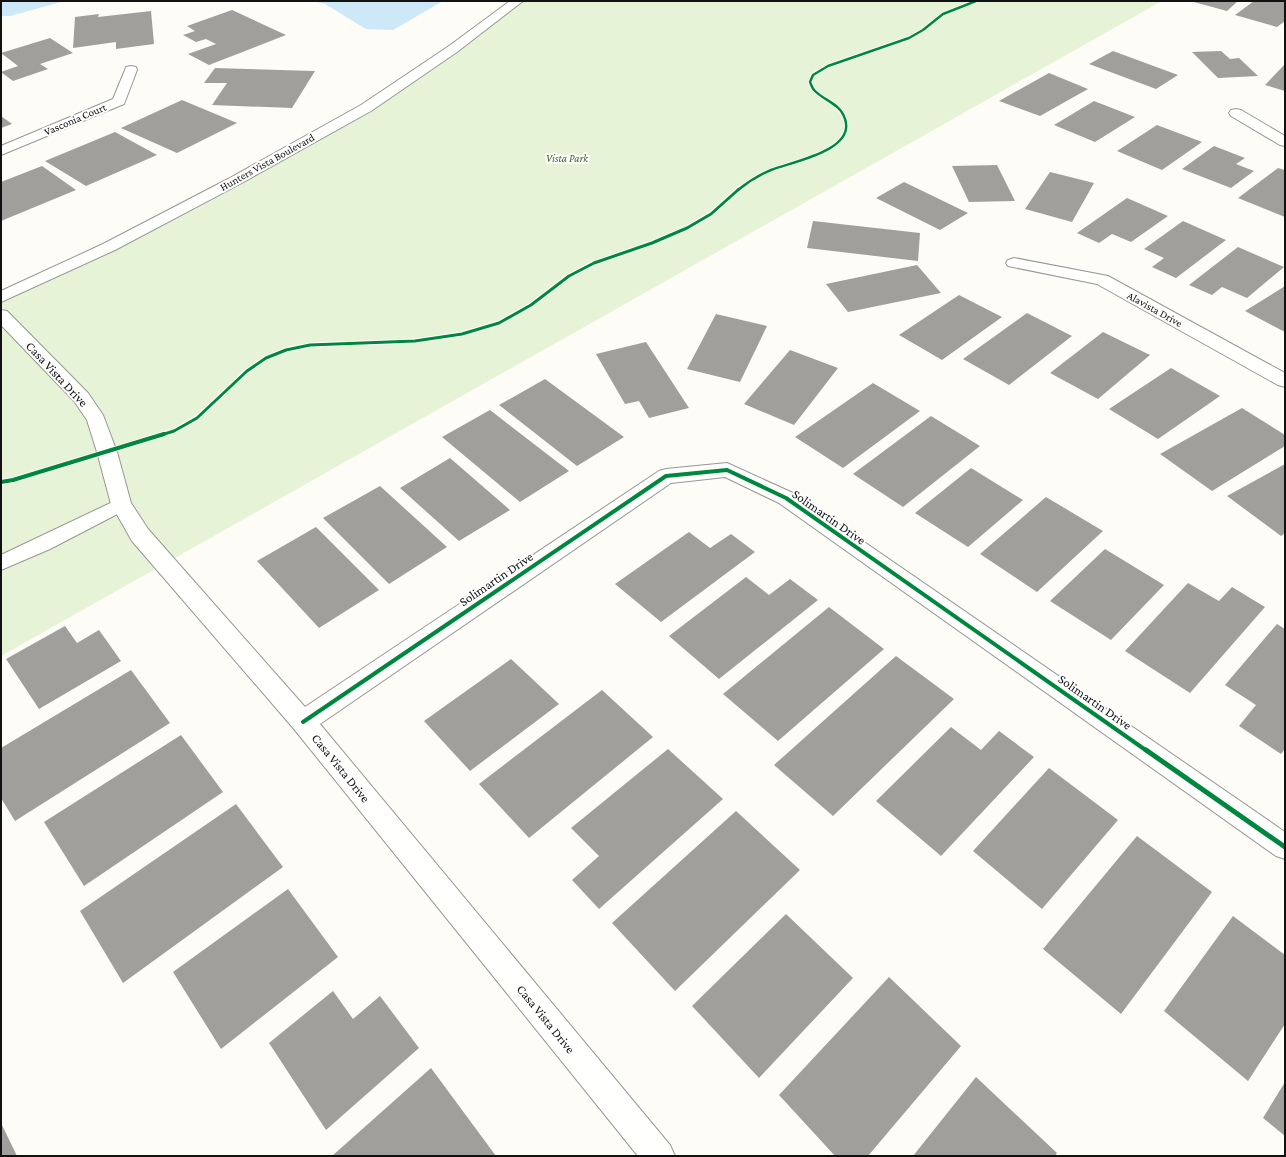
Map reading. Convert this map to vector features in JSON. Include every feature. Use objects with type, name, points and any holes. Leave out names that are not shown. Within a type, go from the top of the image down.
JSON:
[{"type":"street","name":"Hunters Vista Boulevard","points":[[1,297],[109,247],[233,182],[366,108],[453,49],[517,1]]},
{"type":"street","name":"Vasconia Court","points":[[1,151],[119,100],[131,70]]},
{"type":"street","points":[[1236,113],[1285,142]]},
{"type":"street","name":"Alavista Drive","points":[[1014,263],[1102,280],[1285,381]]},
{"type":"street","name":"Casa Vista Drive","points":[[1,315],[81,397],[96,420],[108,452],[121,504],[140,535],[303,722],[659,1156]]},
{"type":"street","name":"Solimartin Drive","points":[[303,722],[666,476],[727,470],[786,498],[1285,847]]},
{"type":"lane","points":[[1,563],[43,544],[121,504]]},
{"type":"green space","name":"Vista Park","points":[[517,1],[1162,1],[1,656],[1,297],[366,108]]},
{"type":"water","points":[[1,1],[65,1],[10,16],[1,16]]},
{"type":"water","points":[[313,1],[443,1],[393,30],[366,29],[325,4]]},
{"type":"building","points":[[1190,1],[1238,1],[1227,11]]},
{"type":"building","points":[[1254,1],[1285,1],[1285,21],[1277,27],[1235,15]]},
{"type":"building","points":[[232,10],[286,35],[209,65],[188,54],[216,44],[206,39],[196,42],[183,35],[195,31],[187,26]]},
{"type":"building","points":[[151,11],[154,44],[116,49],[116,42],[73,48],[75,17],[99,14],[98,17]]},
{"type":"building","points":[[50,38],[73,53],[40,64],[48,69],[13,81],[1,72],[18,66],[1,53]]},
{"type":"building","points":[[1113,51],[1178,75],[1156,89],[1089,64]]},
{"type":"building","points":[[1221,51],[1230,59],[1239,58],[1258,76],[1218,78],[1192,52]]},
{"type":"building","points":[[1285,64],[1285,91],[1265,85]]},
{"type":"building","points":[[215,68],[315,71],[292,108],[212,105],[227,83],[204,83]]},
{"type":"building","points":[[1049,73],[1088,89],[1040,116],[999,101]]},
{"type":"building","points":[[182,100],[237,123],[177,153],[121,128]]},
{"type":"building","points":[[1094,101],[1135,117],[1095,142],[1054,125]]},
{"type":"building","points":[[1,116],[12,124],[1,128]]},
{"type":"building","points":[[1157,125],[1202,142],[1162,170],[1117,151]]},
{"type":"building","points":[[115,132],[157,155],[86,186],[45,161]]},
{"type":"building","points":[[1214,146],[1245,158],[1236,164],[1254,171],[1231,188],[1182,169]]},
{"type":"building","points":[[997,165],[1015,201],[969,202],[952,166]]},
{"type":"building","points":[[42,166],[76,190],[1,221],[1,182]]},
{"type":"building","points":[[1278,168],[1285,170],[1285,217],[1238,198]]},
{"type":"building","points":[[1050,172],[1094,183],[1072,222],[1025,209]]},
{"type":"building","points":[[904,182],[968,213],[940,230],[876,198]]},
{"type":"building","points":[[1127,198],[1168,216],[1131,242],[1112,234],[1099,243],[1077,233]]},
{"type":"building","points":[[813,221],[920,233],[918,261],[807,248]]},
{"type":"building","points":[[1183,221],[1226,240],[1176,278],[1152,267],[1164,258],[1144,249]]},
{"type":"building","points":[[1238,247],[1284,267],[1247,298],[1222,287],[1212,295],[1189,285]]},
{"type":"building","points":[[917,265],[941,293],[848,312],[826,284]]},
{"type":"building","points":[[1285,286],[1285,332],[1245,311]]},
{"type":"building","points":[[959,295],[1002,317],[942,360],[899,335]]},
{"type":"building","points":[[1027,313],[1072,336],[1009,385],[963,359]]},
{"type":"building","points":[[716,314],[767,326],[740,382],[687,369]]},
{"type":"building","points":[[1103,332],[1150,355],[1098,399],[1050,373]]},
{"type":"building","points":[[646,342],[689,408],[649,418],[639,401],[625,404],[596,354]]},
{"type":"building","points":[[790,350],[838,368],[794,425],[744,404]]},
{"type":"building","points":[[1171,368],[1220,396],[1158,439],[1109,409]]},
{"type":"building","points":[[545,379],[624,437],[577,466],[499,405]]},
{"type":"building","points":[[873,383],[920,411],[843,468],[795,437]]},
{"type":"building","points":[[1242,408],[1285,435],[1285,446],[1212,491],[1160,454]]},
{"type":"building","points":[[490,410],[569,471],[520,502],[442,437]]},
{"type":"building","points":[[931,416],[980,446],[903,507],[853,474]]},
{"type":"building","points":[[450,458],[510,510],[459,541],[400,488]]},
{"type":"building","points":[[1285,464],[1285,533],[1281,536],[1227,496]]},
{"type":"building","points":[[971,468],[1023,500],[968,547],[915,513]]},
{"type":"building","points":[[380,486],[447,547],[389,584],[323,518]]},
{"type":"building","points":[[1046,497],[1103,531],[1037,592],[980,554]]},
{"type":"building","points":[[316,527],[379,590],[319,628],[257,561]]},
{"type":"building","points":[[689,532],[710,548],[731,534],[755,552],[661,622],[615,584]]},
{"type":"building","points":[[1105,549],[1164,585],[1111,640],[1050,601]]},
{"type":"building","points":[[746,577],[769,595],[790,579],[818,600],[719,679],[669,636]]},
{"type":"building","points":[[1188,583],[1219,601],[1232,587],[1265,607],[1190,693],[1125,651]]},
{"type":"building","points":[[829,607],[884,649],[778,741],[723,694]]},
{"type":"building","points":[[1277,624],[1285,629],[1285,749],[1281,754],[1239,726],[1256,705],[1225,685]]},
{"type":"building","points":[[65,626],[77,643],[99,630],[121,661],[39,709],[6,659]]},
{"type":"building","points":[[896,656],[954,699],[833,816],[774,765]]},
{"type":"building","points":[[511,659],[559,704],[470,771],[424,721]]},
{"type":"building","points":[[131,670],[170,723],[15,821],[1,798],[1,748]]},
{"type":"building","points":[[602,690],[653,737],[529,838],[479,784]]},
{"type":"building","points":[[951,727],[981,750],[999,731],[1034,757],[941,856],[876,801]]},
{"type":"building","points":[[181,735],[223,792],[84,886],[44,822]]},
{"type":"building","points":[[668,749],[723,799],[599,909],[572,880],[599,856],[571,828]]},
{"type":"building","points":[[1049,768],[1118,820],[1042,909],[973,851]]},
{"type":"building","points":[[236,804],[283,867],[123,983],[80,911]]},
{"type":"building","points":[[736,811],[800,870],[675,991],[612,923]]},
{"type":"building","points":[[1137,836],[1212,892],[1121,1014],[1043,949]]},
{"type":"building","points":[[288,889],[338,957],[221,1049],[173,972]]},
{"type":"building","points":[[786,914],[853,978],[759,1078],[692,1006]]},
{"type":"building","points":[[1233,916],[1285,955],[1285,1024],[1248,1081],[1164,1011]]},
{"type":"building","points":[[889,977],[961,1046],[868,1156],[835,1156],[779,1095]]},
{"type":"building","points":[[333,991],[353,1019],[380,996],[419,1048],[326,1130],[269,1043]]},
{"type":"building","points":[[431,1068],[496,1156],[332,1156]]},
{"type":"building","points":[[976,1077],[1057,1153],[1055,1156],[913,1156]]},
{"type":"building","points":[[1285,1082],[1285,1136],[1263,1118]]},
{"type":"building","points":[[1,1123],[17,1156],[1,1156]]},
{"type":"cycle path","points":[[1,482],[13,480],[174,431],[197,418],[247,371],[266,358],[286,350],[310,345],[415,341],[462,334],[499,323],[531,305],[569,276],[594,263],[652,243],[687,228],[711,214],[747,182],[771,170],[820,154],[838,143],[846,131],[845,119],[836,105],[814,90],[810,82],[813,75],[828,66],[909,38],[923,30],[943,14],[976,1]]},
{"type":"cycle path","points":[[303,722],[666,476],[727,470],[786,498],[1285,847]]}]
